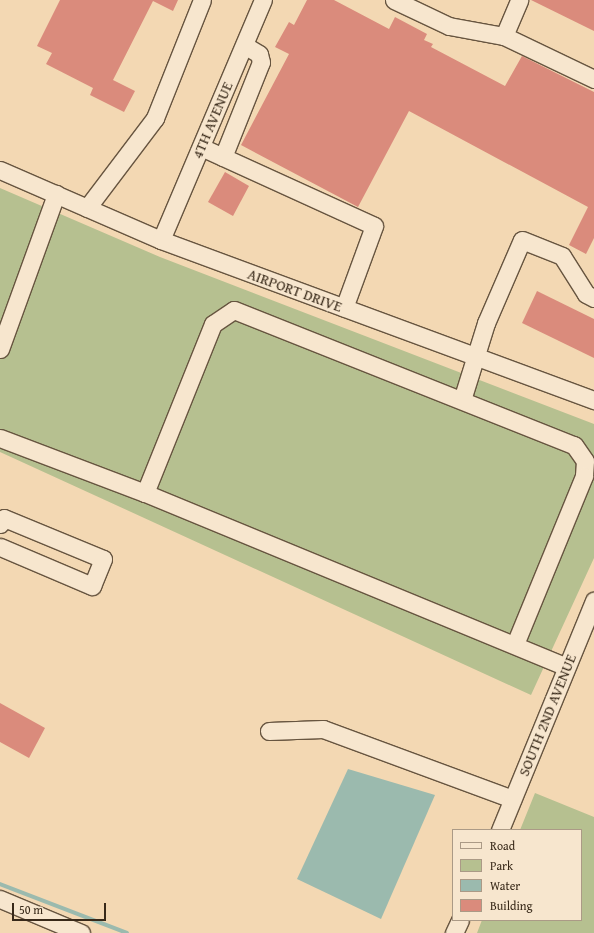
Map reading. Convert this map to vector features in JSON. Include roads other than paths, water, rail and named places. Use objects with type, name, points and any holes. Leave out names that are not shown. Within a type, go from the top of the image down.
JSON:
[{"type":"street","points":[[87,208],[154,118],[202,0]]},
{"type":"street","name":"4TH AVENUE","points":[[161,240],[263,0]]},
{"type":"street","points":[[394,0],[449,26],[504,36],[594,79]]},
{"type":"street","points":[[504,36],[519,0]]},
{"type":"street","points":[[223,158],[261,62],[259,54],[244,45]]},
{"type":"street","points":[[201,147],[374,226],[344,308]]},
{"type":"street","name":"AIRPORT DRIVE","points":[[0,170],[161,240],[594,400]]},
{"type":"street","points":[[0,349],[56,194]]},
{"type":"street","points":[[462,400],[486,323],[522,240],[562,256],[586,294],[594,298]]},
{"type":"street","points":[[145,493],[212,324],[234,310],[574,445],[585,461],[584,476],[515,644]]},
{"type":"street","points":[[0,438],[145,493],[515,644],[567,667]]},
{"type":"street","points":[[0,524],[4,518],[103,559],[92,586],[0,547]]},
{"type":"street","name":"SOUTH 2ND AVENUE","points":[[500,829],[594,601]]},
{"type":"street","points":[[269,731],[323,729],[512,800]]},
{"type":"street","points":[[0,899],[81,933]]},
{"type":"street","points":[[454,933],[460,921]]},
{"type":"water","points":[[348,769],[435,795],[381,919],[297,879]]},
{"type":"waterway","points":[[0,884],[127,933]]}]
